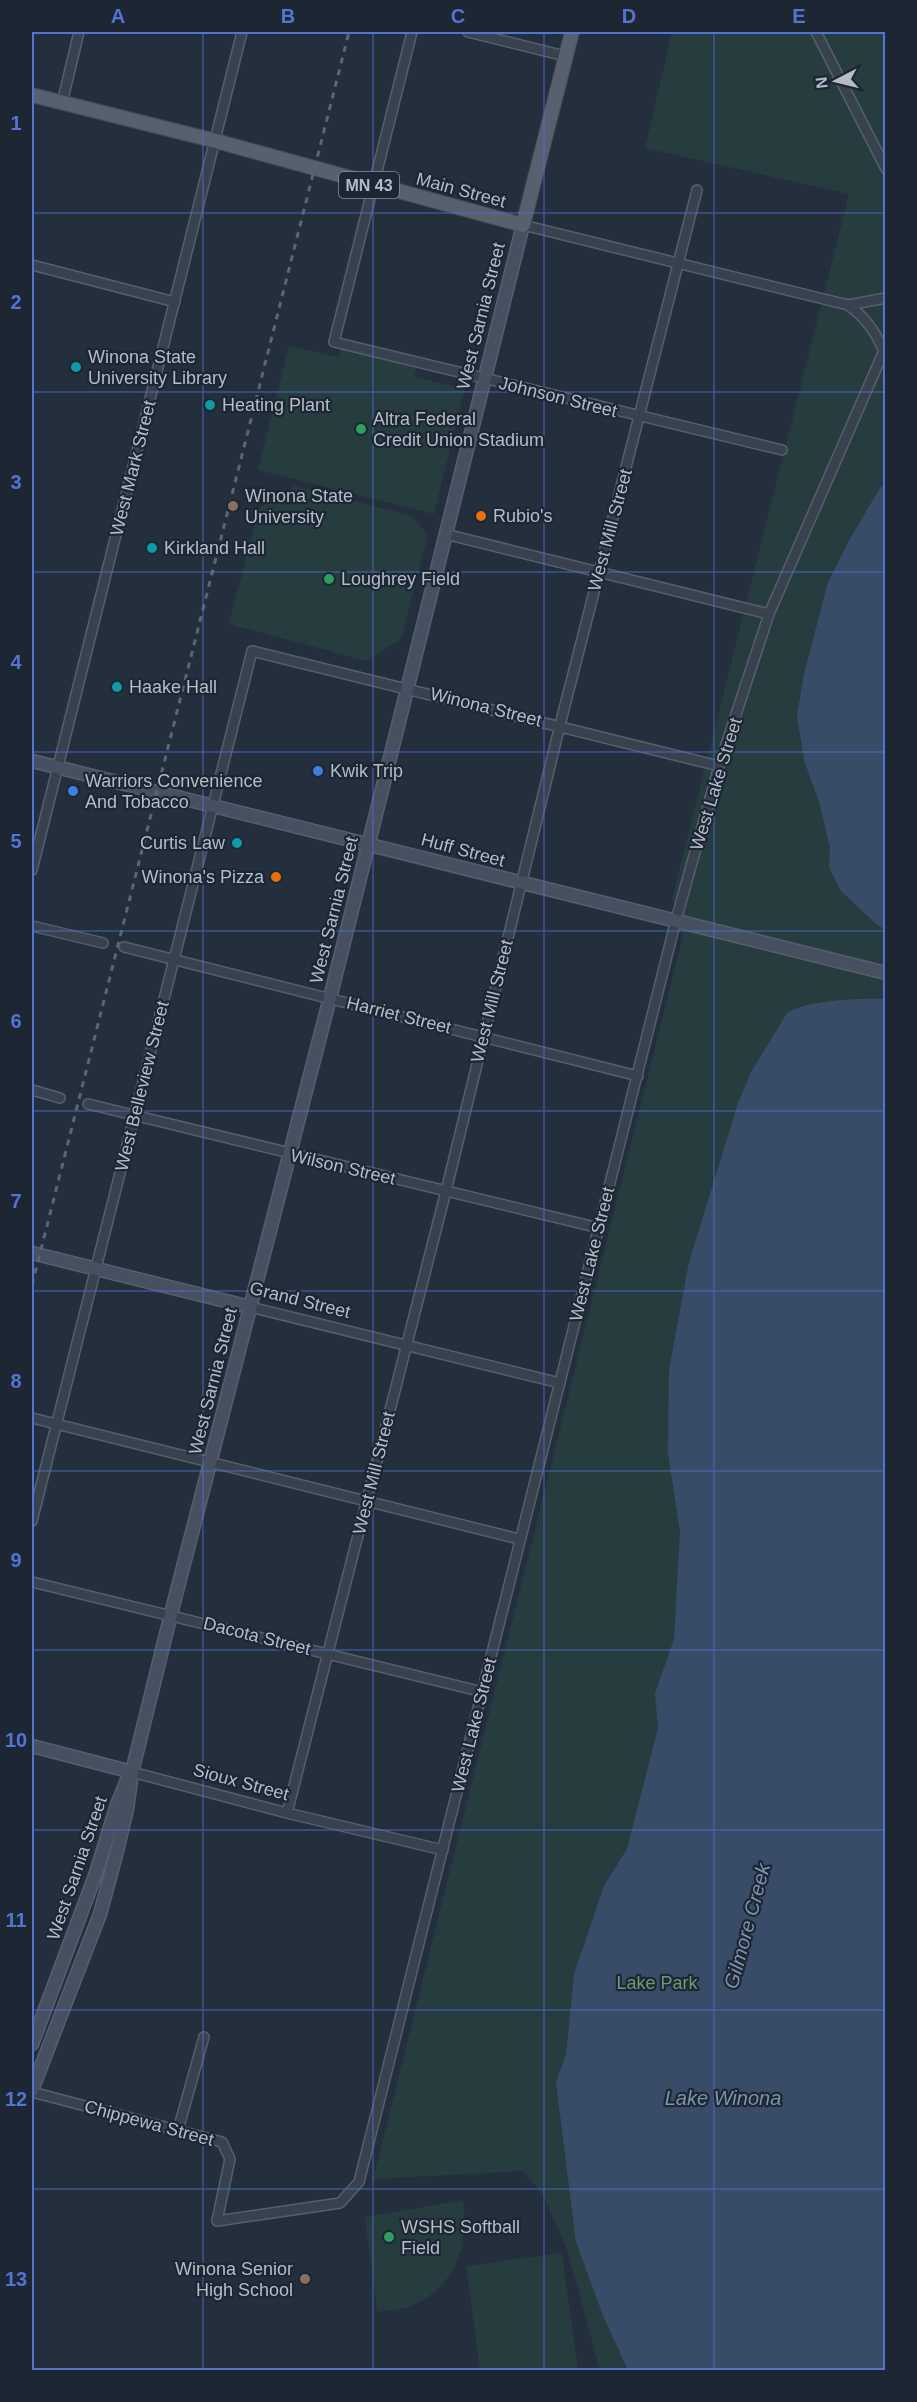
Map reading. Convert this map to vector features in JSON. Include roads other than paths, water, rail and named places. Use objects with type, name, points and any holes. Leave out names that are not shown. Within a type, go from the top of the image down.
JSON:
[{"type":"main road","name":"West Sarnia Street","points":[[523,225],[572,32]]},
{"type":"main road","name":"Main Street","points":[[32,95],[216,141],[523,225]]},
{"type":"street","points":[[62,103],[79,32]]},
{"type":"street","name":"West Mark Street","points":[[32,870],[242,32]]},
{"type":"street","points":[[372,185],[412,32]]},
{"type":"street","points":[[468,32],[566,56]]},
{"type":"street","points":[[816,32],[885,169]]},
{"type":"street","name":"Johnson Street","points":[[372,185],[334,342],[782,450]]},
{"type":"street","name":"West Mill Street","points":[[287,1813],[446,1191],[560,726],[697,190]]},
{"type":"street","name":"Main Street","points":[[523,225],[848,305],[862,315],[875,330],[884,347]]},
{"type":"street","name":"West Sarnia Street","points":[[32,2091],[100,1914],[128,1809],[132,1772],[171,1614],[330,998],[523,225]]},
{"type":"street","points":[[32,265],[175,303]]},
{"type":"street","name":"Main Street","points":[[848,305],[885,298]]},
{"type":"street","name":"West Lake Street","points":[[217,2221],[340,2203],[359,2182],[676,920],[719,766],[769,614],[884,347]]},
{"type":"street","points":[[445,534],[769,614]]},
{"type":"street","name":"Winona Street","points":[[252,651],[407,687],[719,766]]},
{"type":"street","name":"West Belleview Street","points":[[32,1521],[252,651]]},
{"type":"street","name":"Huff Street","points":[[32,761],[885,973]]},
{"type":"street","points":[[32,926],[103,943]]},
{"type":"street","name":"Harriet Street","points":[[124,947],[638,1076]]},
{"type":"street","points":[[32,1090],[60,1098]]},
{"type":"street","name":"Wilson Street","points":[[88,1104],[599,1228]]},
{"type":"street","name":"Grand Street","points":[[32,1253],[560,1383]]},
{"type":"street","points":[[32,1418],[519,1539]]},
{"type":"street","name":"Dacota Street","points":[[32,1582],[171,1614],[483,1692]]},
{"type":"street","name":"Sioux Street","points":[[32,1746],[287,1813],[443,1850]]},
{"type":"street","name":"West Sarnia Street","points":[[32,2044],[96,1876],[117,1805],[132,1772]]},
{"type":"street","points":[[178,2130],[204,2037]]},
{"type":"street","name":"Chippewa Street","points":[[32,2091],[222,2142],[230,2159],[217,2221]]},
{"type":"water","points":[[885,485],[885,930],[841,891],[829,867],[830,848],[820,805],[804,760],[797,716],[804,674],[828,582],[851,537],[880,488]]},
{"type":"water","name":"Lake Winona","points":[[885,999],[885,2370],[628,2370],[604,2318],[576,2242],[556,2082],[566,2055],[574,1974],[604,1886],[627,1849],[658,1728],[655,1693],[674,1639],[680,1532],[668,1453],[669,1370],[689,1262],[738,1103],[751,1072],[787,1013],[807,1005],[820,1003]]},
{"type":"railway","points":[[32,1285],[349,32]]},
{"type":"place","name":"Winona State University Library","points":[[76,367]]},
{"type":"place","name":"Heating Plant","points":[[210,405]]},
{"type":"place","name":"Altra Federal Credit Union Stadium","points":[[361,429]]},
{"type":"place","name":"Winona State University","points":[[233,506]]},
{"type":"place","name":"Rubio's","points":[[481,516]]},
{"type":"place","name":"Kirkland Hall","points":[[152,548]]},
{"type":"place","name":"Loughrey Field","points":[[329,579]]},
{"type":"place","name":"Haake Hall","points":[[117,687]]},
{"type":"place","name":"Kwik Trip","points":[[318,771]]},
{"type":"place","name":"Warriors Convenience And Tobacco","points":[[73,791]]},
{"type":"place","name":"Curtis Law","points":[[237,843]]},
{"type":"place","name":"Winona's Pizza","points":[[276,877]]},
{"type":"place","name":"WSHS Softball Field","points":[[389,2237]]},
{"type":"place","name":"Winona Senior High School","points":[[305,2279]]},
{"type":"water label","name":"Gilmore Creek","points":[[747,1926]]},
{"type":"park label","name":"Lake Park","points":[[657,1983]]}]
